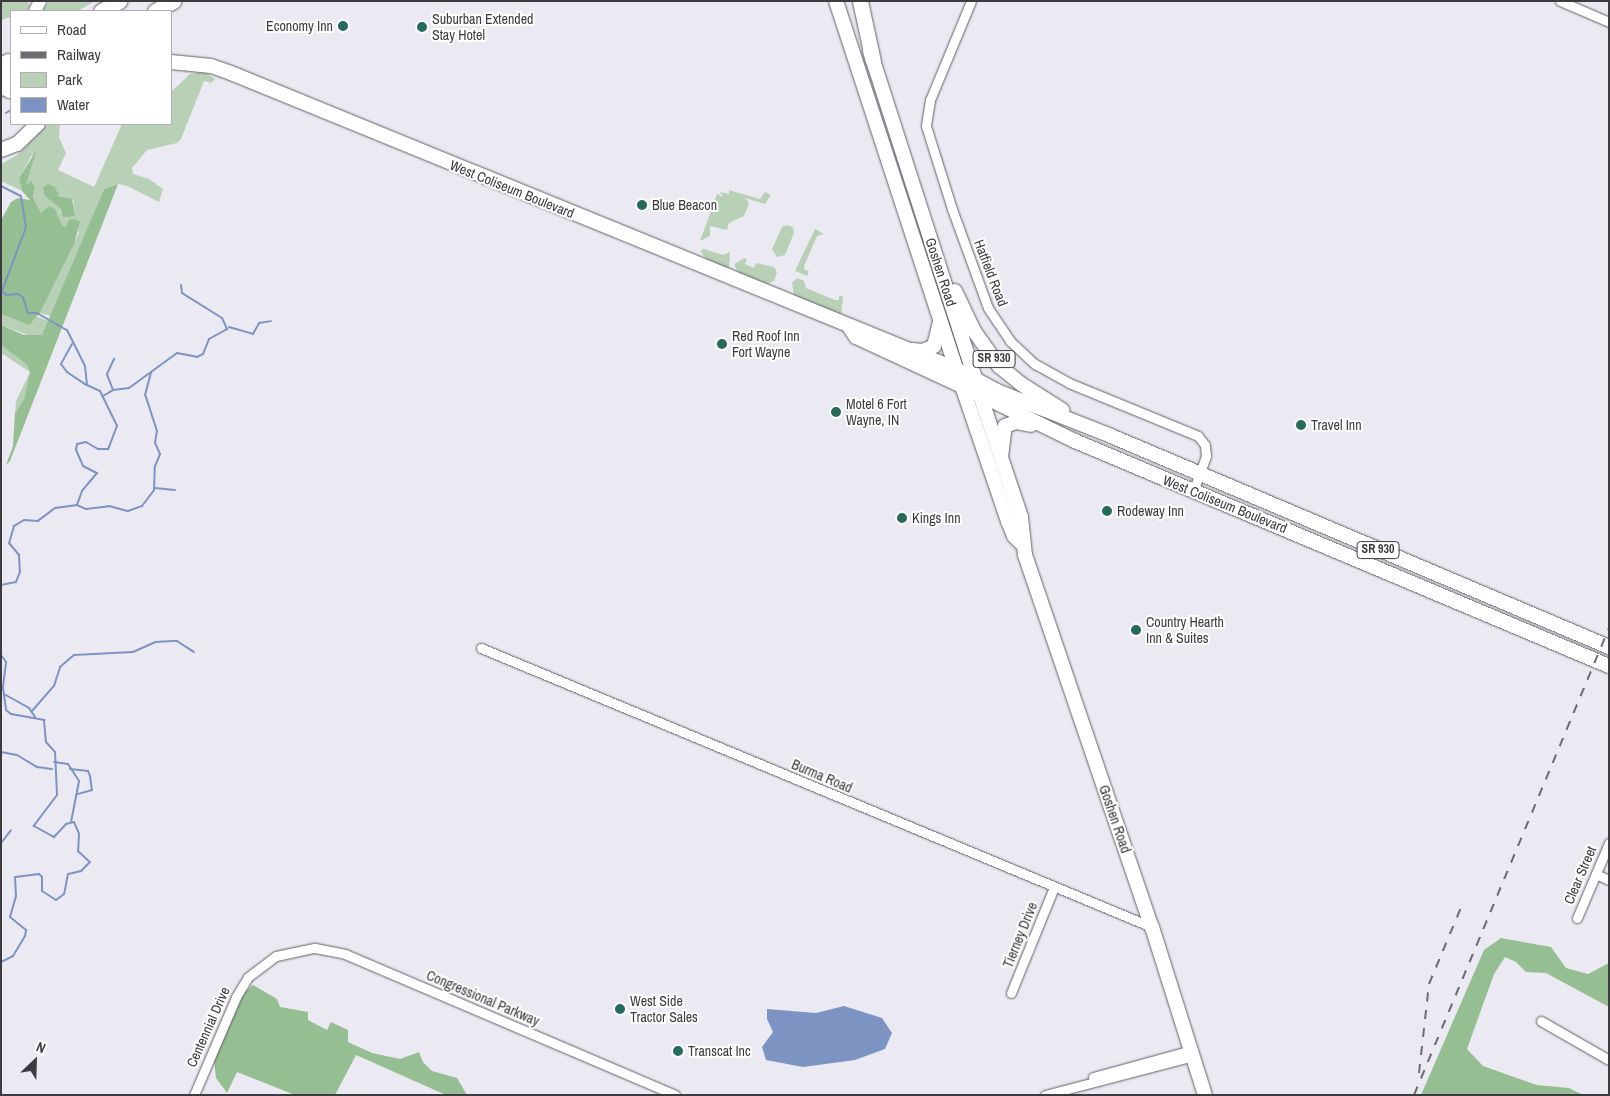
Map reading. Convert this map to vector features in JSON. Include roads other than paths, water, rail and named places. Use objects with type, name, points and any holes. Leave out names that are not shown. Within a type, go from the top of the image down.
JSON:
[{"type":"highway","points":[[103,10],[120,1]]},
{"type":"highway","points":[[157,10],[173,1]]},
{"type":"highway","points":[[860,1],[873,61]]},
{"type":"main road","name":"SR 930","points":[[836,1],[962,386]]},
{"type":"main road","name":"Goshen Road","points":[[853,1],[1021,517],[1022,544],[1152,927],[1205,1095]]},
{"type":"main road","name":"West Coliseum Boulevard","points":[[172,62],[211,66],[231,73],[850,328],[861,328],[956,370],[976,382],[1111,436],[1609,647]]},
{"type":"main road","points":[[7,64],[7,90]]},
{"type":"main road","points":[[1,150],[16,144],[37,125]]},
{"type":"main road","points":[[1,144],[16,144]]},
{"type":"main road","name":"SR 930","points":[[928,235],[974,331],[999,366],[1055,406],[1111,436]]},
{"type":"main road","points":[[912,350],[924,351],[934,346],[940,319]]},
{"type":"main road","name":"West Coliseum Boulevard","points":[[850,328],[856,337],[962,386],[981,398],[1046,428],[1609,666]]},
{"type":"main road","name":"Goshen Road","points":[[962,386],[1014,536],[1022,544]]},
{"type":"main road","points":[[1001,457],[1001,439],[1005,426],[1016,422],[1046,428]]},
{"type":"street","name":"Hatfield Road","points":[[970,1],[930,100],[926,126],[988,308],[1010,341],[1041,368],[1069,383],[1198,436],[1206,450],[1201,474],[1193,491]]},
{"type":"street","points":[[1560,1],[1609,22]]},
{"type":"street","name":"Burma Road","points":[[481,648],[1152,927]]},
{"type":"street","name":"Clear Street","points":[[1577,918],[1609,843]]},
{"type":"street","points":[[1596,874],[1609,880]]},
{"type":"street","name":"Tierney Drive","points":[[1011,993],[1054,887]]},
{"type":"street","name":"Congressional Parkway","points":[[276,956],[307,948],[345,954],[675,1095]]},
{"type":"street","name":"Centennial Drive","points":[[194,1095],[239,990],[254,971],[276,956]]},
{"type":"street","points":[[1540,1020],[1609,1060]]},
{"type":"street","points":[[1045,1095],[1193,1053]]},
{"type":"water","points":[[844,1006],[882,1018],[892,1033],[885,1049],[855,1060],[803,1067],[766,1060],[762,1047],[773,1032],[767,1019],[767,1009],[816,1013]]},
{"type":"waterway","points":[[6,113],[10,111]]},
{"type":"waterway","points":[[1,186],[21,196],[26,227],[2,291],[6,295],[18,294],[23,297],[28,313],[37,313],[67,330],[85,366],[87,385],[100,391],[117,426],[108,449],[98,449],[86,442],[77,444],[76,450],[83,466],[97,473],[82,491],[77,505],[55,508],[38,521],[24,520],[14,526],[9,543],[19,555],[20,572],[16,582],[1,585]]},
{"type":"waterway","points":[[103,396],[113,390],[129,388],[177,353],[197,357],[203,354],[209,339],[227,329],[222,318],[182,293],[181,285]]},
{"type":"waterway","points":[[229,327],[253,334],[259,323],[271,321]]},
{"type":"waterway","points":[[72,344],[61,364],[67,372],[86,385]]},
{"type":"waterway","points":[[113,390],[107,374],[114,359]]},
{"type":"waterway","points":[[77,505],[86,509],[109,506],[128,511],[142,506],[154,490],[155,466],[160,454],[155,443],[157,431],[145,395],[151,373]]},
{"type":"waterway","points":[[155,488],[175,490]]},
{"type":"waterway","points":[[32,711],[54,686],[60,667],[74,655],[133,652],[155,642],[177,641],[194,652]]},
{"type":"waterway","points":[[1,655],[6,662],[3,688],[6,710],[11,714],[44,720],[46,742],[55,752],[57,795],[34,826],[54,837],[66,824],[74,822],[79,834],[78,851],[90,862],[81,871],[68,874],[64,894],[56,900],[42,891],[42,877],[39,874],[15,877],[16,896],[10,917],[26,930],[25,936],[13,956],[1,962]]},
{"type":"waterway","points":[[4,694],[29,708],[35,717]]},
{"type":"waterway","points":[[1,752],[17,755],[37,767],[52,769]]},
{"type":"waterway","points":[[54,762],[68,764],[79,781],[71,822]]},
{"type":"waterway","points":[[70,769],[88,771],[90,776],[92,790],[78,794]]},
{"type":"waterway","points":[[1,843],[11,830]]},
{"type":"railway","points":[[1414,1095],[1609,628]]},
{"type":"railway","points":[[1419,1073],[1429,984],[1462,905]]},
{"type":"place","name":"Economy Inn","points":[[343,26]]},
{"type":"place","name":"Suburban Extended Stay Hotel","points":[[422,27]]},
{"type":"place","name":"Blue Beacon","points":[[642,205]]},
{"type":"place","name":"Red Roof Inn Fort Wayne","points":[[722,344]]},
{"type":"place","name":"Motel 6 Fort Wayne, IN","points":[[836,412]]},
{"type":"place","name":"Travel Inn","points":[[1301,425]]},
{"type":"place","name":"Rodeway Inn","points":[[1107,511]]},
{"type":"place","name":"Kings Inn","points":[[902,518]]},
{"type":"place","name":"Country Hearth Inn & Suites","points":[[1136,630]]},
{"type":"place","name":"West Side Tractor Sales","points":[[620,1009]]},
{"type":"place","name":"Transcat Inc","points":[[678,1051]]}]
